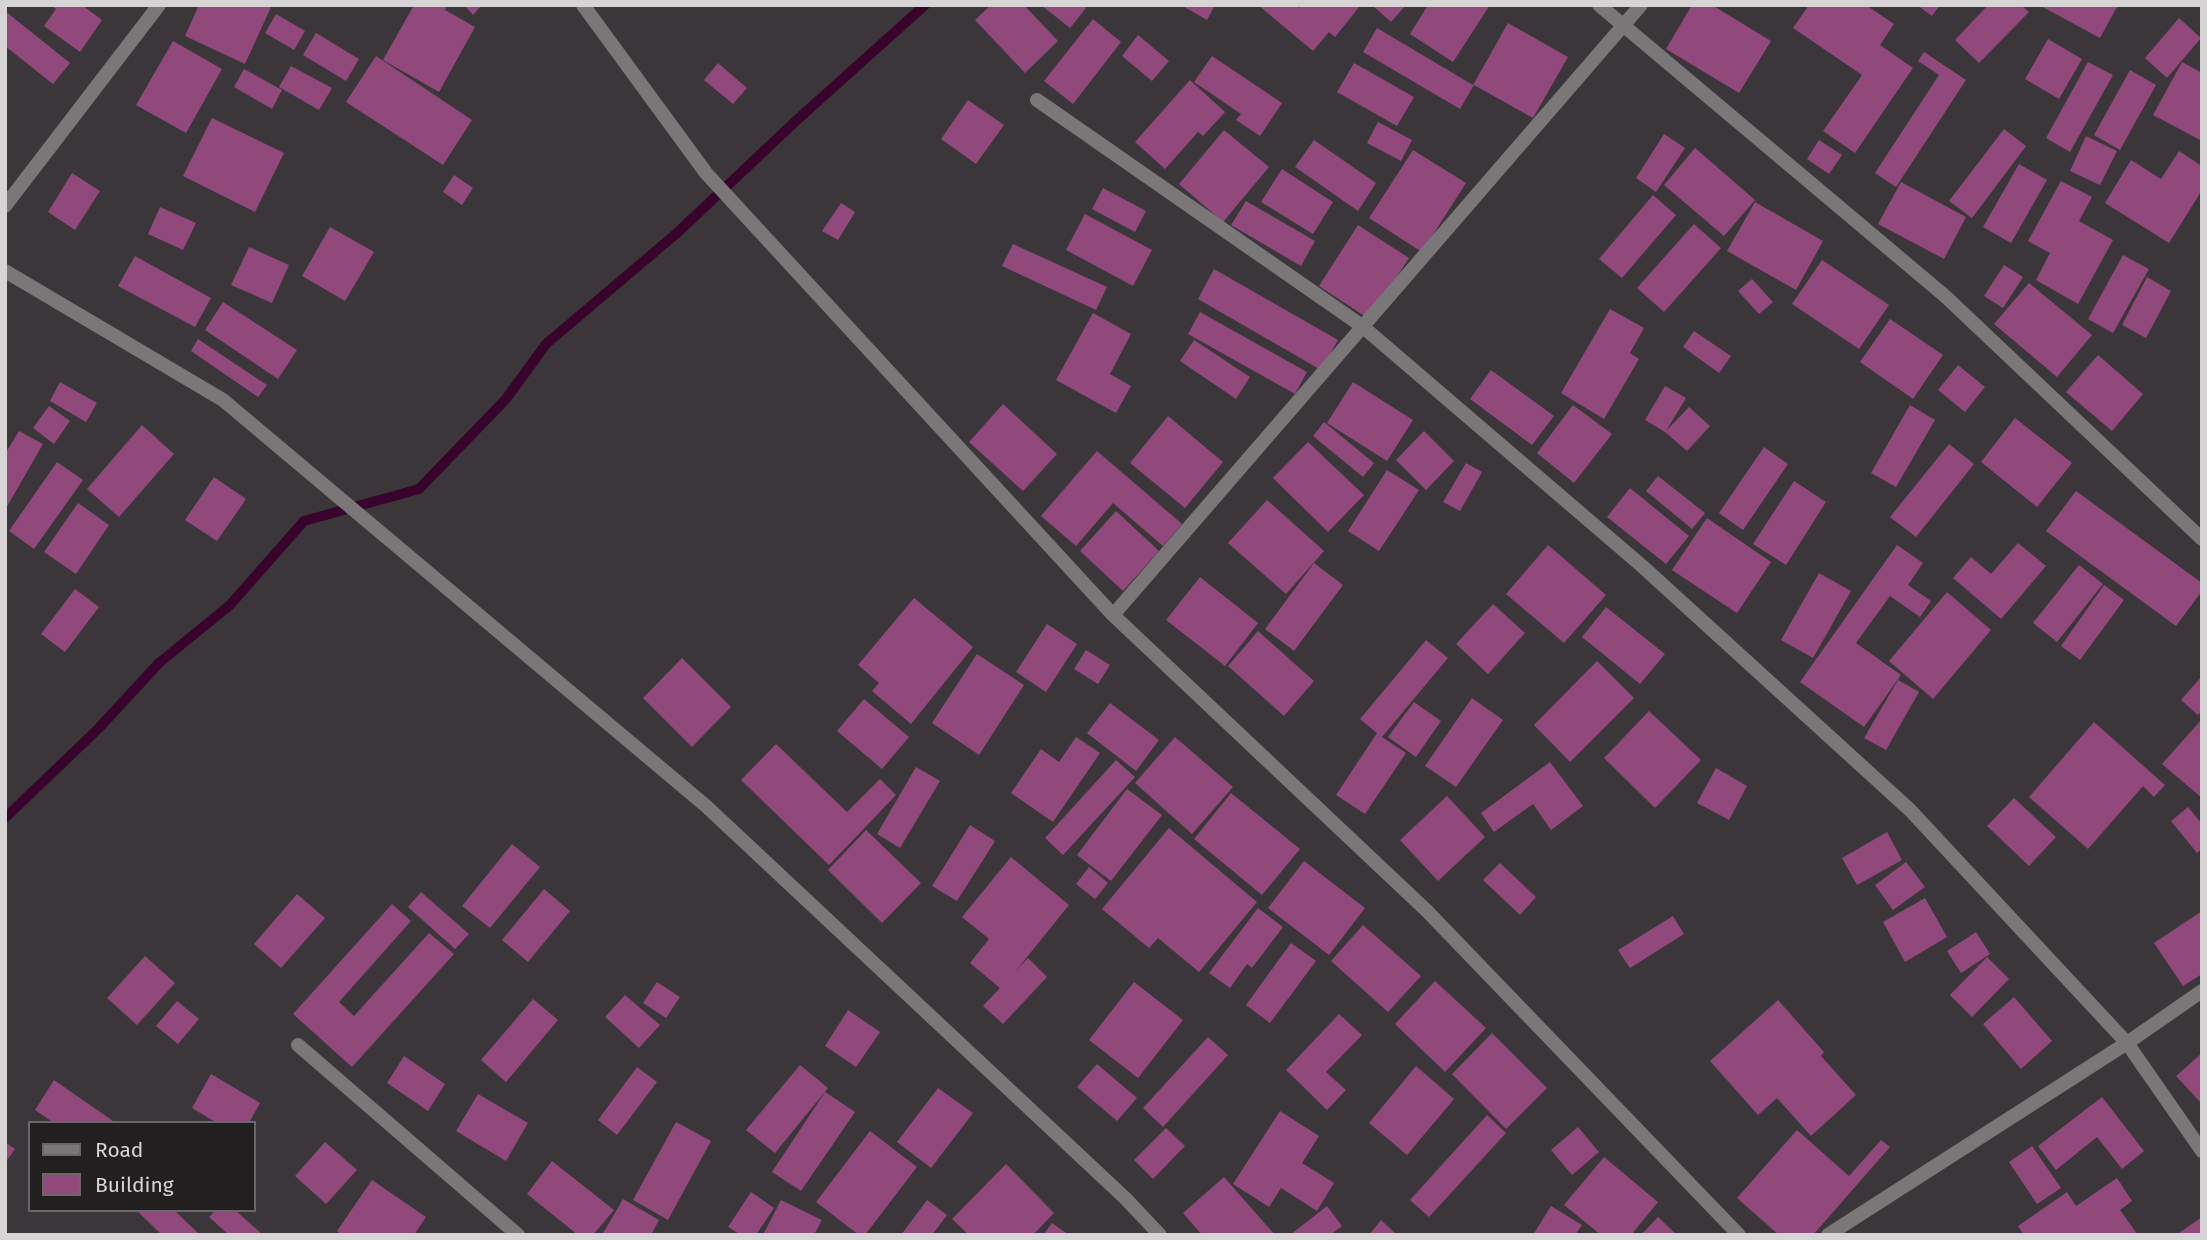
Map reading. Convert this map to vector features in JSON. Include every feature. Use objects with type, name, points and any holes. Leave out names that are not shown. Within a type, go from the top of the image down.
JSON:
[{"type":"street","points":[[5,206],[159,5]]},
{"type":"street","points":[[583,5],[706,173],[1114,615],[1427,911],[1739,1235]]},
{"type":"street","points":[[1599,5],[1945,296],[2202,539]]},
{"type":"street","points":[[1114,615],[1641,5]]},
{"type":"street","points":[[1037,100],[1362,326],[1642,566],[1910,810],[2127,1043],[2202,1151]]},
{"type":"street","points":[[5,271],[223,400],[706,806],[1125,1198],[1160,1235]]},
{"type":"street","points":[[1828,1235],[2127,1043],[2202,991]]},
{"type":"street","points":[[298,1045],[517,1235]]},
{"type":"building","points":[[51,5],[82,5],[102,20],[80,52],[44,26],[56,9]]},
{"type":"building","points":[[199,5],[272,5],[245,64],[185,36]]},
{"type":"building","points":[[414,5],[447,5],[445,10],[475,27],[439,92],[383,60]]},
{"type":"building","points":[[464,5],[482,5],[473,15]]},
{"type":"building","points":[[991,5],[1024,5],[1058,41],[1025,73],[975,20]]},
{"type":"building","points":[[1041,5],[1083,5],[1086,8],[1070,28]]},
{"type":"building","points":[[1181,5],[1215,5],[1207,20]]},
{"type":"building","points":[[1258,5],[1296,5],[1299,8],[1301,5],[1360,6],[1335,37],[1329,32],[1313,51]]},
{"type":"building","points":[[1372,5],[1406,5],[1391,22]]},
{"type":"building","points":[[1428,5],[1490,5],[1453,62],[1410,34]]},
{"type":"building","points":[[1692,5],[1712,5],[1771,41],[1739,93],[1666,49]]},
{"type":"building","points":[[1809,5],[1866,5],[1894,24],[1880,45],[1913,68],[1855,153],[1823,131],[1862,75],[1793,28]]},
{"type":"building","points":[[1917,5],[1940,5],[1932,16]]},
{"type":"building","points":[[1988,5],[2021,5],[2029,12],[1979,63],[1955,40]]},
{"type":"building","points":[[2039,5],[2118,5],[2100,38]]},
{"type":"building","points":[[5,11],[70,63],[53,84],[5,46]]},
{"type":"building","points":[[276,14],[305,31],[294,50],[265,33]]},
{"type":"building","points":[[2179,18],[2201,38],[2167,78],[2145,58]]},
{"type":"building","points":[[1093,19],[1121,42],[1073,104],[1044,81]]},
{"type":"building","points":[[1508,23],[1568,57],[1533,118],[1474,85],[1460,109],[1363,52],[1377,28],[1473,85]]},
{"type":"building","points":[[316,33],[359,59],[346,81],[303,55]]},
{"type":"building","points":[[1138,35],[1169,61],[1152,81],[1122,56]]},
{"type":"building","points":[[2048,39],[2082,59],[2059,99],[2025,79]]},
{"type":"building","points":[[173,41],[222,69],[186,133],[136,105]]},
{"type":"building","points":[[1924,52],[1966,80],[1896,187],[1875,173],[1939,75],[1918,61]]},
{"type":"building","points":[[376,56],[472,120],[443,165],[346,102]]},
{"type":"building","points":[[1212,56],[1282,103],[1260,136],[1236,120],[1241,114],[1194,82]]},
{"type":"building","points":[[2088,62],[2113,75],[2070,152],[2046,138]]},
{"type":"building","points":[[2182,62],[2202,73],[2202,141],[2153,115]]},
{"type":"building","points":[[718,63],[747,88],[733,104],[704,80]]},
{"type":"building","points":[[1354,63],[1414,97],[1397,126],[1337,92]]},
{"type":"building","points":[[291,66],[332,88],[319,110],[279,87]]},
{"type":"building","points":[[244,69],[282,90],[272,109],[234,87]]},
{"type":"building","points":[[2130,70],[2156,85],[2120,150],[2094,135]]},
{"type":"building","points":[[1190,80],[1225,112],[1203,136],[1198,132],[1165,169],[1135,142]]},
{"type":"building","points":[[968,100],[1004,125],[976,164],[941,139]]},
{"type":"building","points":[[212,118],[284,153],[255,212],[183,176]]},
{"type":"building","points":[[1378,122],[1412,140],[1401,161],[1367,143]]},
{"type":"building","points":[[2004,129],[2026,146],[1972,218],[1949,201]]},
{"type":"building","points":[[1224,130],[1269,167],[1223,222],[1179,184]]},
{"type":"building","points":[[1664,134],[1685,148],[1656,192],[1636,178]]},
{"type":"building","points":[[2086,136],[2117,151],[2100,185],[2070,171]]},
{"type":"building","points":[[1314,140],[1376,183],[1358,211],[1295,167]]},
{"type":"building","points":[[1819,140],[1842,155],[1829,174],[1807,159]]},
{"type":"building","points":[[1695,148],[1755,200],[1724,236],[1664,185]]},
{"type":"building","points":[[1413,150],[1466,183],[1422,252],[1369,218]]},
{"type":"building","points":[[2179,151],[2202,166],[2202,190],[2169,243],[2105,203],[2131,160],[2161,179]]},
{"type":"building","points":[[2019,164],[2047,180],[2011,243],[1983,227]]},
{"type":"building","points":[[1282,169],[1333,202],[1313,234],[1261,202]]},
{"type":"building","points":[[72,173],[100,191],[75,230],[48,212]]},
{"type":"building","points":[[454,175],[473,188],[462,205],[443,192]]},
{"type":"building","points":[[2061,181],[2092,197],[2079,221],[2113,240],[2078,304],[2036,280],[2050,253],[2028,241]]},
{"type":"building","points":[[1901,182],[1966,217],[1944,259],[1878,224]]},
{"type":"building","points":[[1103,188],[1146,211],[1135,232],[1092,209]]},
{"type":"building","points":[[1653,195],[1676,215],[1622,278],[1599,259]]},
{"type":"building","points":[[1246,201],[1315,241],[1301,266],[1231,225]]},
{"type":"building","points":[[1755,202],[1823,241],[1796,290],[1727,251]]},
{"type":"building","points":[[841,203],[855,212],[838,240],[822,231]]},
{"type":"building","points":[[160,207],[196,223],[183,250],[148,234]]},
{"type":"building","points":[[1085,214],[1152,250],[1133,286],[1066,250]]},
{"type":"building","points":[[1694,224],[1721,248],[1664,312],[1637,288]]},
{"type":"building","points":[[1358,225],[1409,258],[1369,319],[1319,286]]},
{"type":"building","points":[[330,227],[374,252],[345,301],[302,276]]},
{"type":"building","points":[[1013,244],[1107,287],[1096,310],[1002,266]]},
{"type":"building","points":[[249,247],[289,265],[272,303],[231,285]]},
{"type":"building","points":[[2123,255],[2149,269],[2113,333],[2088,319]]},
{"type":"building","points":[[135,256],[211,298],[195,327],[118,286]]},
{"type":"building","points":[[1822,260],[1889,305],[1859,349],[1792,304]]},
{"type":"building","points":[[2004,265],[2023,277],[2003,308],[1984,296]]},
{"type":"building","points":[[1214,269],[1338,340],[1321,370],[1198,299]]},
{"type":"building","points":[[2147,277],[2171,291],[2146,338],[2122,325]]},
{"type":"building","points":[[1752,279],[1773,302],[1759,314],[1738,291]]},
{"type":"building","points":[[2029,283],[2092,335],[2057,377],[1994,324]]},
{"type":"building","points":[[223,302],[297,350],[278,379],[205,330]]},
{"type":"building","points":[[1610,309],[1644,328],[1630,353],[1639,359],[1604,419],[1561,393]]},
{"type":"building","points":[[1200,312],[1307,372],[1295,394],[1188,334]]},
{"type":"building","points":[[1093,313],[1131,334],[1110,374],[1131,386],[1116,413],[1056,380]]},
{"type":"building","points":[[1890,319],[1943,355],[1913,399],[1860,362]]},
{"type":"building","points":[[1694,331],[1731,356],[1719,373],[1683,347]]},
{"type":"building","points":[[198,339],[267,385],[258,397],[191,351]]},
{"type":"building","points":[[1194,340],[1250,377],[1236,399],[1180,361]]},
{"type":"building","points":[[2098,355],[2143,394],[2112,431],[2066,392]]},
{"type":"building","points":[[1958,365],[1985,387],[1965,412],[1938,390]]},
{"type":"building","points":[[1491,370],[1554,416],[1532,445],[1470,399]]},
{"type":"building","points":[[60,382],[97,403],[86,422],[50,401]]},
{"type":"building","points":[[1353,382],[1413,420],[1387,461],[1327,423]]},
{"type":"building","points":[[1665,386],[1686,398],[1666,431],[1689,407],[1710,426],[1687,451],[1665,432],[1645,420]]},
{"type":"building","points":[[1003,404],[1057,454],[1023,491],[969,442]]},
{"type":"building","points":[[1573,405],[1612,434],[1574,483],[1537,453]]},
{"type":"building","points":[[1910,405],[1935,420],[1896,487],[1871,473]]},
{"type":"building","points":[[49,406],[70,421],[54,444],[33,428]]},
{"type":"building","points":[[1168,416],[1223,462],[1185,508],[1130,463]]},
{"type":"building","points":[[2015,418],[2072,463],[2037,507],[1981,462]]},
{"type":"building","points":[[1324,422],[1374,463],[1363,477],[1313,436]]},
{"type":"building","points":[[142,425],[174,454],[119,517],[87,489]]},
{"type":"building","points":[[19,431],[43,444],[5,510],[5,454]]},
{"type":"building","points":[[1424,431],[1454,461],[1426,490],[1396,460]]},
{"type":"building","points":[[1308,442],[1364,495],[1328,532],[1273,478]]},
{"type":"building","points":[[1949,444],[1974,464],[1916,537],[1890,517]]},
{"type":"building","points":[[1764,447],[1788,464],[1743,530],[1719,513]]},
{"type":"building","points":[[1097,451],[1182,524],[1163,546],[1113,503],[1076,546],[1041,516]]},
{"type":"building","points":[[57,462],[83,480],[34,549],[9,531]]},
{"type":"building","points":[[1466,463],[1482,472],[1460,511],[1443,502]]},
{"type":"building","points":[[1387,470],[1419,490],[1379,551],[1348,531]]},
{"type":"building","points":[[1658,476],[1705,513],[1692,529],[1646,491]]},
{"type":"building","points":[[214,477],[246,499],[217,541],[185,520]]},
{"type":"building","points":[[1794,481],[1826,502],[1786,565],[1753,544]]},
{"type":"building","points":[[1630,488],[1689,536],[1666,564],[1607,517]]},
{"type":"building","points":[[2076,491],[2202,583],[2202,591],[2176,626],[2046,531]]},
{"type":"building","points":[[1267,500],[1324,551],[1286,594],[1228,543]]},
{"type":"building","points":[[78,503],[109,525],[76,574],[44,552]]},
{"type":"building","points":[[1116,511],[1159,551],[1123,591],[1080,551]]},
{"type":"building","points":[[1707,518],[1771,562],[1737,613],[1672,570]]},
{"type":"building","points":[[2018,543],[2046,566],[2001,619],[1953,578],[1971,557],[1991,574]]},
{"type":"building","points":[[1548,545],[1606,595],[1564,643],[1506,594]]},
{"type":"building","points":[[1897,545],[1923,563],[1908,585],[1931,601],[1920,617],[1890,596],[1856,643],[1901,675],[1864,727],[1800,682]]},
{"type":"building","points":[[1314,563],[1343,585],[1294,651],[1265,629]]},
{"type":"building","points":[[2079,565],[2103,584],[2057,642],[2033,623]]},
{"type":"building","points":[[1819,573],[1851,591],[1813,658],[1781,640]]},
{"type":"building","points":[[1200,577],[1258,623],[1225,666],[1166,620]]},
{"type":"building","points":[[2104,585],[2124,600],[2080,660],[2061,646]]},
{"type":"building","points":[[75,589],[99,607],[65,652],[41,634]]},
{"type":"building","points":[[1947,592],[1991,630],[1933,699],[1889,661]]},
{"type":"building","points":[[914,598],[973,647],[911,724],[872,691],[879,683],[858,665]]},
{"type":"building","points":[[1493,604],[1525,633],[1488,674],[1456,644]]},
{"type":"building","points":[[1606,607],[1665,654],[1640,684],[1582,637]]},
{"type":"building","points":[[1047,624],[1077,644],[1046,692],[1016,672]]},
{"type":"building","points":[[1258,631],[1314,681],[1284,716],[1228,666]]},
{"type":"building","points":[[1426,640],[1448,658],[1382,737],[1406,753],[1365,814],[1336,795],[1377,733],[1360,719]]},
{"type":"building","points":[[1086,650],[1110,665],[1098,684],[1074,669]]},
{"type":"building","points":[[977,654],[1024,685],[979,755],[932,723]]},
{"type":"building","points":[[682,658],[731,707],[692,747],[643,698]]},
{"type":"building","points":[[1597,661],[1634,698],[1570,762],[1534,725]]},
{"type":"building","points":[[2202,676],[2202,711],[2198,715],[2181,700]]},
{"type":"building","points":[[1898,680],[1919,692],[1886,750],[1864,738]]},
{"type":"building","points":[[1472,698],[1503,720],[1456,787],[1425,766]]},
{"type":"building","points":[[864,699],[909,737],[882,769],[837,731]]},
{"type":"building","points":[[1414,702],[1441,721],[1416,757],[1388,737]]},
{"type":"building","points":[[1110,703],[1159,740],[1136,771],[1087,733]]},
{"type":"building","points":[[1649,711],[1701,760],[1655,808],[1604,758]]},
{"type":"building","points":[[2202,719],[2202,798],[2162,764]]},
{"type":"building","points":[[2094,722],[2165,785],[2154,797],[2143,786],[2088,849],[2029,797]]},
{"type":"building","points":[[1076,737],[1100,753],[1053,822],[1011,793],[1041,749],[1059,762]]},
{"type":"building","points":[[1175,737],[1233,787],[1192,834],[1135,783]]},
{"type":"building","points":[[776,744],[847,812],[880,779],[896,795],[829,865],[741,780]]},
{"type":"building","points":[[1116,760],[1135,777],[1063,855],[1045,838]]},
{"type":"building","points":[[1550,762],[1583,806],[1551,830],[1533,804],[1494,832],[1481,813]]},
{"type":"building","points":[[916,767],[940,781],[900,848],[877,834]]},
{"type":"building","points":[[1716,768],[1747,786],[1729,820],[1697,803]]},
{"type":"building","points":[[1127,789],[1162,815],[1111,881],[1077,855]]},
{"type":"building","points":[[1231,793],[1300,849],[1262,895],[1194,839]]},
{"type":"building","points":[[1447,796],[1485,837],[1438,881],[1400,840]]},
{"type":"building","points":[[2014,798],[2056,837],[2029,866],[1987,826]]},
{"type":"building","points":[[2188,807],[2202,824],[2202,849],[2197,853],[2171,821]]},
{"type":"building","points":[[970,825],[995,841],[957,901],[932,886]]},
{"type":"building","points":[[1169,828],[1257,902],[1199,972],[1158,938],[1149,948],[1102,909]]},
{"type":"building","points":[[866,830],[921,883],[882,923],[828,870]]},
{"type":"building","points":[[1887,832],[1902,860],[1857,885],[1842,858]]},
{"type":"building","points":[[512,844],[540,867],[490,928],[462,906]]},
{"type":"building","points":[[1011,857],[1069,905],[1015,972],[1028,958],[1047,977],[1003,1024],[983,1006],[1000,988],[970,963],[989,939],[962,917]]},
{"type":"building","points":[[1304,861],[1365,908],[1329,955],[1268,908]]},
{"type":"building","points":[[1906,862],[1925,887],[1893,910],[1875,885]]},
{"type":"building","points":[[1500,863],[1536,897],[1520,915],[1483,880]]},
{"type":"building","points":[[1089,867],[1108,883],[1095,899],[1076,884]]},
{"type":"building","points":[[544,889],[570,911],[528,962],[502,940]]},
{"type":"building","points":[[421,892],[469,934],[455,949],[408,907]]},
{"type":"building","points":[[297,894],[325,918],[281,968],[254,944]]},
{"type":"building","points":[[1925,898],[1947,937],[1905,962],[1883,922]]},
{"type":"building","points":[[392,904],[411,921],[339,1002],[354,1016],[429,933],[454,954],[352,1067],[293,1014]]},
{"type":"building","points":[[1258,908],[1283,927],[1252,968],[1247,964],[1230,988],[1209,973]]},
{"type":"building","points":[[2202,911],[2202,974],[2183,986],[2154,943]]},
{"type":"building","points":[[1673,916],[1684,934],[1630,968],[1618,950]]},
{"type":"building","points":[[1363,925],[1421,976],[1388,1012],[1331,961]]},
{"type":"building","points":[[1976,932],[1990,954],[1961,973],[1947,951]]},
{"type":"building","points":[[1291,943],[1316,961],[1270,1023],[1246,1005]]},
{"type":"building","points":[[145,956],[175,983],[137,1025],[107,998]]},
{"type":"building","points":[[1987,957],[2009,979],[1972,1017],[1950,995]]},
{"type":"building","points":[[1435,981],[1486,1028],[1445,1072],[1395,1024]]},
{"type":"building","points":[[657,982],[680,997],[666,1018],[643,1003]]},
{"type":"building","points":[[1134,982],[1183,1020],[1138,1078],[1089,1040]]},
{"type":"building","points":[[625,995],[660,1025],[639,1048],[605,1017]]},
{"type":"building","points":[[2014,997],[2052,1041],[2021,1069],[1983,1024]]},
{"type":"building","points":[[533,999],[558,1020],[506,1082],[481,1060]]},
{"type":"building","points":[[1778,1000],[1824,1052],[1821,1056],[1856,1095],[1811,1136],[1777,1098],[1758,1115],[1710,1061]]},
{"type":"building","points":[[177,1001],[199,1019],[178,1044],[156,1026]]},
{"type":"building","points":[[848,1010],[880,1032],[856,1067],[825,1046]]},
{"type":"building","points":[[1339,1014],[1362,1035],[1326,1072],[1346,1090],[1327,1110],[1286,1070]]},
{"type":"building","points":[[1492,1033],[1547,1088],[1506,1129],[1452,1074]]},
{"type":"building","points":[[1208,1037],[1228,1055],[1163,1127],[1143,1108]]},
{"type":"building","points":[[2202,1053],[2202,1104],[2176,1076]]},
{"type":"building","points":[[404,1056],[445,1084],[428,1111],[387,1083]]},
{"type":"building","points":[[1097,1064],[1137,1098],[1117,1121],[1077,1087]]},
{"type":"building","points":[[800,1065],[828,1088],[775,1153],[746,1130]]},
{"type":"building","points":[[1416,1066],[1454,1099],[1407,1155],[1369,1123]]},
{"type":"building","points":[[637,1067],[657,1082],[617,1135],[598,1120]]},
{"type":"building","points":[[211,1074],[260,1103],[250,1121],[214,1121],[192,1108]]},
{"type":"building","points":[[54,1080],[113,1121],[51,1121],[35,1110]]},
{"type":"building","points":[[938,1088],[973,1113],[931,1168],[897,1142]]},
{"type":"building","points":[[825,1092],[855,1112],[801,1191],[772,1172]]},
{"type":"building","points":[[478,1094],[528,1123],[506,1161],[456,1131]]},
{"type":"building","points":[[2102,1097],[2144,1151],[2122,1169],[2097,1137],[2056,1170],[2038,1146]]},
{"type":"building","points":[[1280,1111],[1319,1136],[1302,1163],[1334,1183],[1317,1211],[1281,1188],[1269,1207],[1233,1184]]},
{"type":"building","points":[[1487,1115],[1506,1133],[1429,1217],[1410,1200]]},
{"type":"building","points":[[676,1122],[711,1141],[668,1220],[633,1200]]},
{"type":"building","points":[[1578,1127],[1599,1152],[1572,1175],[1551,1150]]},
{"type":"building","points":[[1166,1128],[1185,1146],[1153,1179],[1134,1160]]},
{"type":"building","points":[[1797,1130],[1849,1176],[1881,1140],[1890,1147],[1813,1235],[1779,1235],[1737,1198]]},
{"type":"building","points":[[870,1131],[917,1167],[865,1235],[859,1235],[816,1202]]},
{"type":"building","points":[[5,1142],[15,1149],[5,1163]]},
{"type":"building","points":[[325,1142],[357,1170],[326,1204],[295,1176]]},
{"type":"building","points":[[2032,1146],[2061,1188],[2037,1204],[2009,1162]]},
{"type":"building","points":[[1604,1157],[1658,1202],[1631,1235],[1601,1235],[1564,1205]]},
{"type":"building","points":[[552,1161],[614,1210],[593,1235],[578,1235],[527,1194]]},
{"type":"building","points":[[1006,1164],[1054,1213],[1033,1235],[969,1235],[952,1219]]},
{"type":"building","points":[[1224,1177],[1275,1235],[1202,1235],[1183,1213]]},
{"type":"building","points":[[2117,1178],[2132,1201],[2120,1210],[2138,1235],[2024,1235],[2018,1226],[2067,1192],[2076,1206]]},
{"type":"building","points":[[372,1180],[426,1217],[414,1235],[342,1235],[337,1231]]},
{"type":"building","points":[[751,1192],[774,1208],[756,1235],[741,1235],[728,1227]]},
{"type":"building","points":[[623,1199],[659,1220],[651,1235],[602,1235]]},
{"type":"building","points":[[781,1200],[822,1220],[814,1235],[763,1235]]},
{"type":"building","points":[[927,1200],[947,1215],[932,1235],[901,1235]]},
{"type":"building","points":[[1327,1206],[1342,1226],[1330,1235],[1290,1235]]},
{"type":"building","points":[[1551,1206],[1582,1225],[1575,1235],[1533,1235]]},
{"type":"building","points":[[138,1212],[176,1212],[200,1235],[162,1235]]},
{"type":"building","points":[[214,1212],[237,1212],[263,1235],[229,1235],[209,1217]]},
{"type":"building","points":[[1658,1217],[1677,1235],[1641,1235]]},
{"type":"building","points":[[2202,1217],[2202,1235],[2176,1235]]},
{"type":"building","points":[[1381,1220],[1397,1235],[1369,1235]]},
{"type":"building","points":[[1052,1223],[1069,1235],[1043,1235]]},
{"type":"waterway","points":[[5,818],[98,729],[159,663],[230,605],[304,521],[419,489],[506,399],[546,344],[677,233],[925,5]]}]
